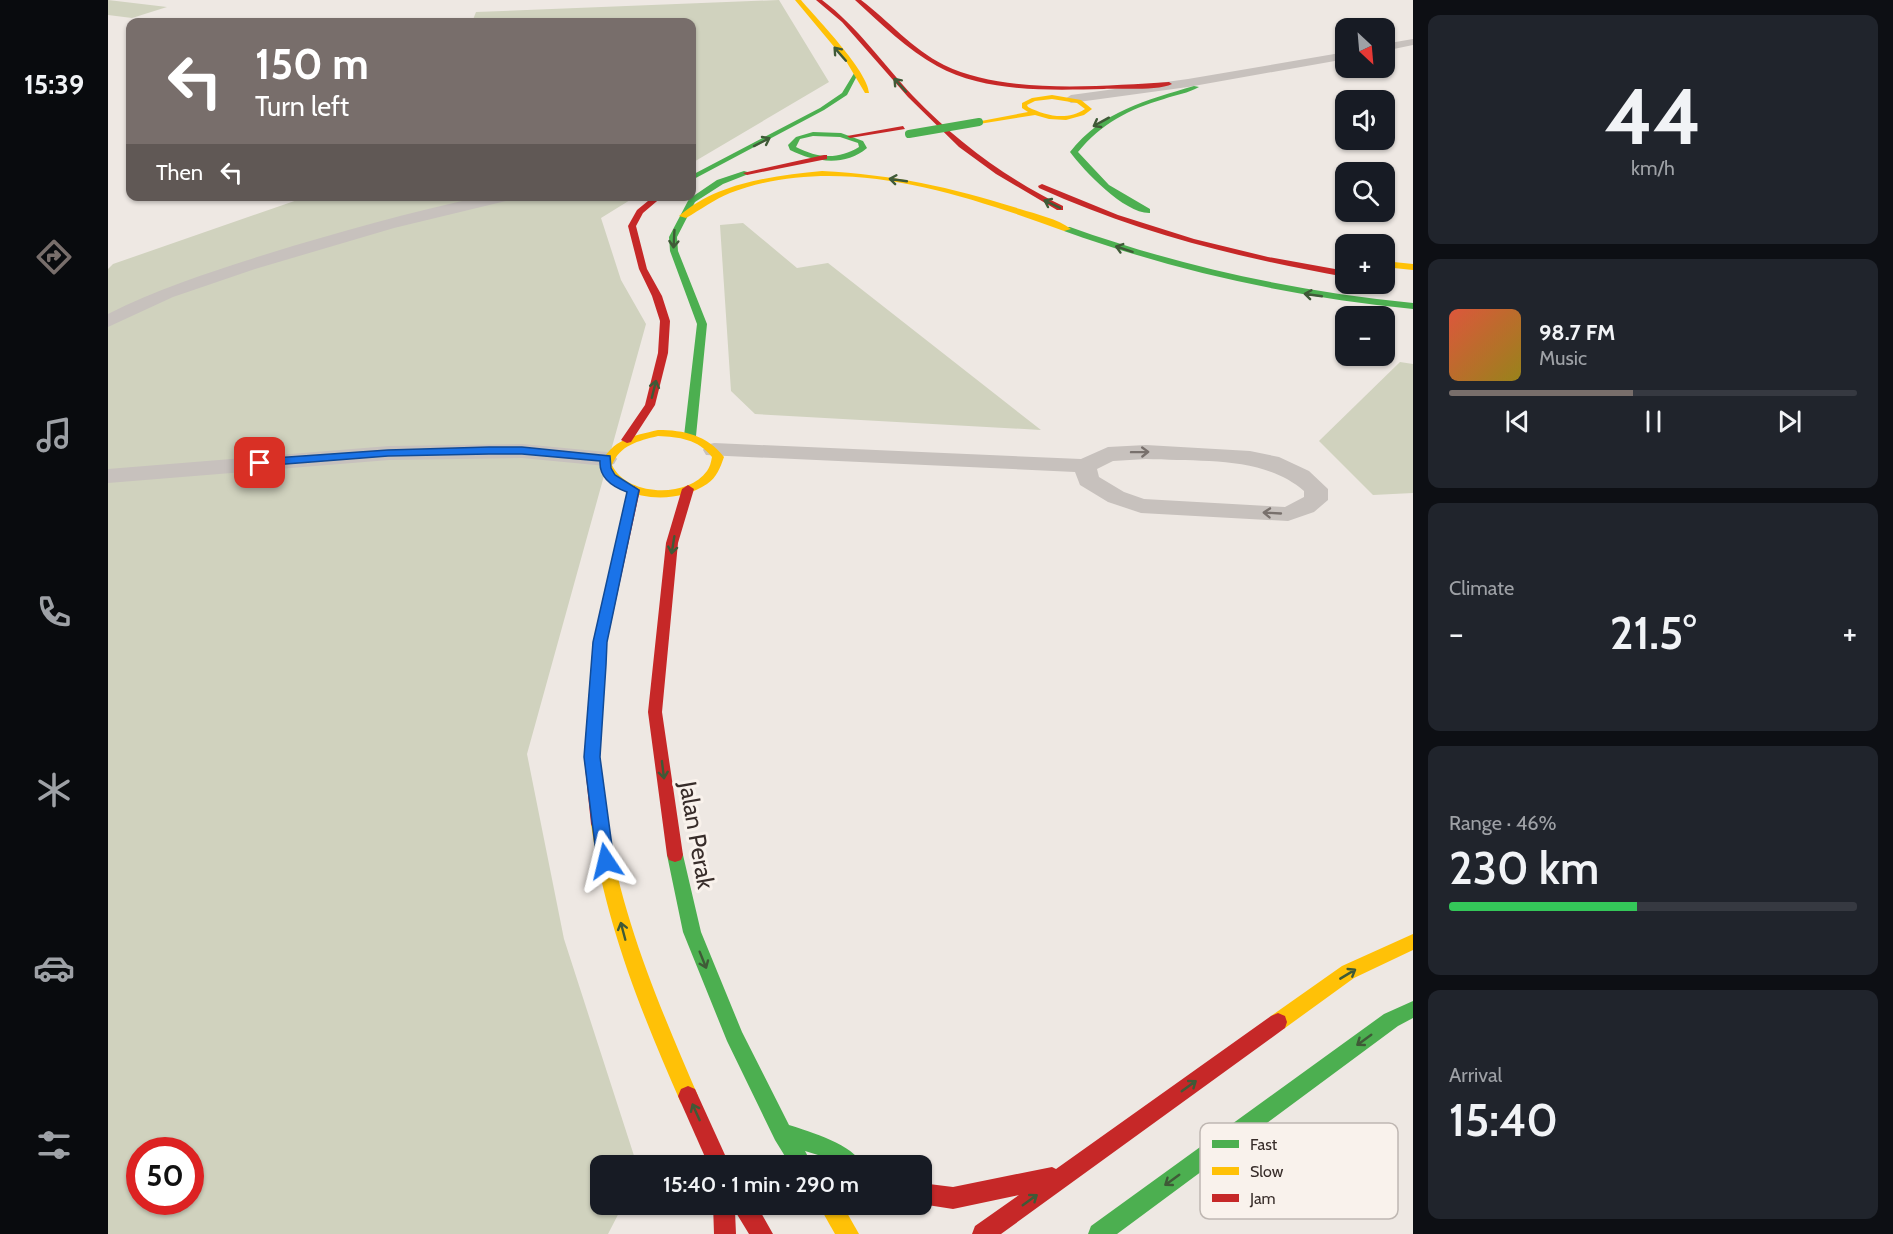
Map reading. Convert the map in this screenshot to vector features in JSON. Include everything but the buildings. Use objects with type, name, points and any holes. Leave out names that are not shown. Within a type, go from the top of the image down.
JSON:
[{"type":"main road","points":[[798,0],[867,86],[868,95],[863,107]]},
{"type":"main road","points":[[819,0],[836,12],[929,118],[957,145],[1011,182],[1055,206],[1157,242],[1235,263],[1348,286],[1413,296]]},
{"type":"main road","points":[[834,0],[907,72]]},
{"type":"main road","points":[[858,0],[923,54],[943,67],[970,76],[1031,85],[1089,88],[1192,85]]},
{"type":"main road","points":[[813,134],[849,136],[906,131],[1030,111],[1055,117],[1075,116],[1087,112],[1088,106],[1071,99],[1043,98],[975,88],[946,81],[932,72],[923,54]]},
{"type":"main road","points":[[696,178],[845,94],[856,72]]},
{"type":"main road","points":[[1074,152],[1092,127],[1113,115],[1192,85]]},
{"type":"main road","points":[[1030,111],[1024,104],[1027,101],[1043,98]]},
{"type":"main road","points":[[944,110],[972,140],[992,157],[1045,188],[1073,201],[1152,230],[1214,247],[1335,272]]},
{"type":"main road","points":[[1075,116],[1066,136],[1086,170],[1106,188],[1137,207],[1165,217]]},
{"type":"main road","points":[[696,178],[775,153],[792,145],[798,138],[843,122]]},
{"type":"main road","points":[[847,156],[860,151],[863,145],[906,131]]},
{"type":"main road","points":[[849,136],[863,145]]},
{"type":"main road","points":[[792,145],[798,152],[824,158]]},
{"type":"main road","points":[[696,198],[711,187],[774,166],[847,156],[868,160]]},
{"type":"main road","points":[[897,166],[1130,251],[1239,281],[1341,300],[1413,306]]},
{"type":"main road","points":[[683,216],[708,199],[736,188],[800,176],[873,176],[909,181],[1002,205]]},
{"type":"main road","points":[[627,440],[650,405],[663,353],[665,321],[657,296],[643,269],[632,226],[640,212],[653,201]]},
{"type":"main road","points":[[690,436],[702,324],[672,240],[675,228],[692,201]]},
{"type":"main road","points":[[1395,265],[1413,267]]},
{"type":"main road","points":[[658,433],[690,436],[708,444],[716,457],[708,478],[688,489],[651,493],[633,490],[620,485],[610,477],[605,468],[606,459],[627,440],[658,433]]},
{"type":"main road","name":"Jalan Perak","points":[[688,489],[672,543],[656,712],[672,839],[692,932],[734,1035],[782,1133],[797,1155]]},
{"type":"main road","points":[[633,490],[600,642],[592,757],[601,838],[610,884],[629,956],[654,1020],[715,1155]]},
{"type":"main road","points":[[983,1234],[1348,972],[1413,942]]},
{"type":"main road","points":[[1250,1123],[1391,1020],[1413,1009]]},
{"type":"main road","points":[[782,1133],[824,1147],[837,1155]]},
{"type":"main road","points":[[1099,1234],[1200,1160]]},
{"type":"main road","points":[[932,1195],[953,1198],[1064,1175]]},
{"type":"main road","points":[[724,1215],[725,1234]]},
{"type":"main road","points":[[750,1215],[762,1234]]},
{"type":"main road","points":[[836,1215],[848,1234]]},
{"type":"street","points":[[1395,46],[1413,42]]},
{"type":"street","points":[[1395,54],[1413,51]]},
{"type":"street","points":[[1088,106],[1335,57]]},
{"type":"street","points":[[1071,99],[1335,65]]},
{"type":"street","points":[[108,321],[143,302],[315,244],[488,201]]},
{"type":"street","points":[[108,476],[388,453],[522,451],[606,459]]},
{"type":"street","points":[[716,457],[1086,473],[1116,497],[1141,506],[1288,514],[1316,500],[1316,489],[1301,476],[1271,462],[1250,458],[1146,452],[1108,454],[1086,473]]},
{"type":"green space","points":[[108,0],[167,7],[132,18],[108,15]]},
{"type":"green space","points":[[779,0],[829,82],[696,161],[696,18],[474,18],[476,12]]},
{"type":"green space","points":[[294,201],[629,201],[601,218],[621,280],[646,324],[527,754],[564,939],[634,1155],[590,1155],[590,1215],[618,1215],[608,1234],[108,1234],[108,269],[113,264]]},
{"type":"green space","points":[[743,223],[797,268],[828,263],[1041,430],[755,414],[731,391],[720,225]]},
{"type":"green space","points":[[1400,362],[1413,364],[1413,493],[1373,495],[1319,441]]},
{"type":"traffic: fast","points":[[696,176],[822,109],[845,94],[856,72]]},
{"type":"traffic: fast","points":[[1147,211],[1106,187],[1074,152],[1099,126],[1113,117],[1145,103],[1196,87]]},
{"type":"traffic: fast","points":[[909,134],[979,122]]},
{"type":"traffic: fast","points":[[813,134],[841,135],[861,142],[863,148],[837,158],[810,156],[793,148],[792,145],[798,138],[813,134]]},
{"type":"traffic: fast","points":[[696,198],[720,182],[747,173]]},
{"type":"traffic: fast","points":[[690,436],[702,324],[674,251],[673,237],[692,201]]},
{"type":"traffic: fast","points":[[1067,229],[1151,257],[1237,280],[1325,296],[1413,306]]},
{"type":"traffic: fast","points":[[675,855],[692,932],[734,1035],[782,1133],[796,1155]]},
{"type":"traffic: fast","points":[[1250,1123],[1391,1020],[1413,1009]]},
{"type":"traffic: fast","points":[[782,1133],[824,1147],[836,1155]]},
{"type":"traffic: fast","points":[[1099,1234],[1200,1160]]},
{"type":"traffic: slow","points":[[798,0],[848,59],[864,83],[867,92]]},
{"type":"traffic: slow","points":[[1052,97],[1079,101],[1089,109],[1074,117],[1057,118],[1040,115],[1025,108],[1024,104],[1034,99],[1052,97]]},
{"type":"traffic: slow","points":[[979,122],[1035,113]]},
{"type":"traffic: slow","points":[[683,216],[726,192],[772,178],[822,174],[873,176],[924,185],[975,198],[1067,229]]},
{"type":"traffic: slow","points":[[1395,265],[1413,267]]},
{"type":"traffic: slow","points":[[658,433],[684,435],[706,444],[718,457],[714,471],[704,481],[690,488],[673,492],[639,491],[624,486],[613,478],[606,465],[614,450],[626,442],[658,433]]},
{"type":"traffic: slow","points":[[599,824],[612,895],[633,963],[688,1096]]},
{"type":"traffic: slow","points":[[1278,1022],[1348,972],[1413,942]]},
{"type":"traffic: slow","points":[[836,1215],[848,1234]]},
{"type":"traffic: jam","points":[[819,0],[856,33],[899,84],[944,130],[999,173],[1060,208]]},
{"type":"traffic: jam","points":[[858,0],[930,59],[963,75],[990,81],[1052,87],[1169,84]]},
{"type":"traffic: jam","points":[[850,136],[903,128]]},
{"type":"traffic: jam","points":[[747,173],[824,157]]},
{"type":"traffic: jam","points":[[1042,186],[1078,203],[1153,230],[1229,251],[1335,272]]},
{"type":"traffic: jam","points":[[627,440],[650,405],[663,353],[665,321],[657,296],[643,269],[632,226],[640,212],[653,201]]},
{"type":"traffic: jam","points":[[675,855],[655,712],[672,543],[688,489]]},
{"type":"traffic: jam","points":[[599,824],[592,757],[600,642],[634,490]]},
{"type":"traffic: jam","points":[[983,1234],[1278,1022]]},
{"type":"traffic: jam","points":[[688,1096],[715,1155]]},
{"type":"traffic: jam","points":[[932,1195],[953,1198],[1052,1178]]},
{"type":"traffic: jam","points":[[724,1215],[725,1234]]},
{"type":"traffic: jam","points":[[750,1215],[762,1234]]},
{"type":"route","points":[[260,463],[388,453],[522,451],[606,459],[605,468],[610,477],[620,485],[633,490],[600,642],[592,757],[601,838],[606,861]]}]
